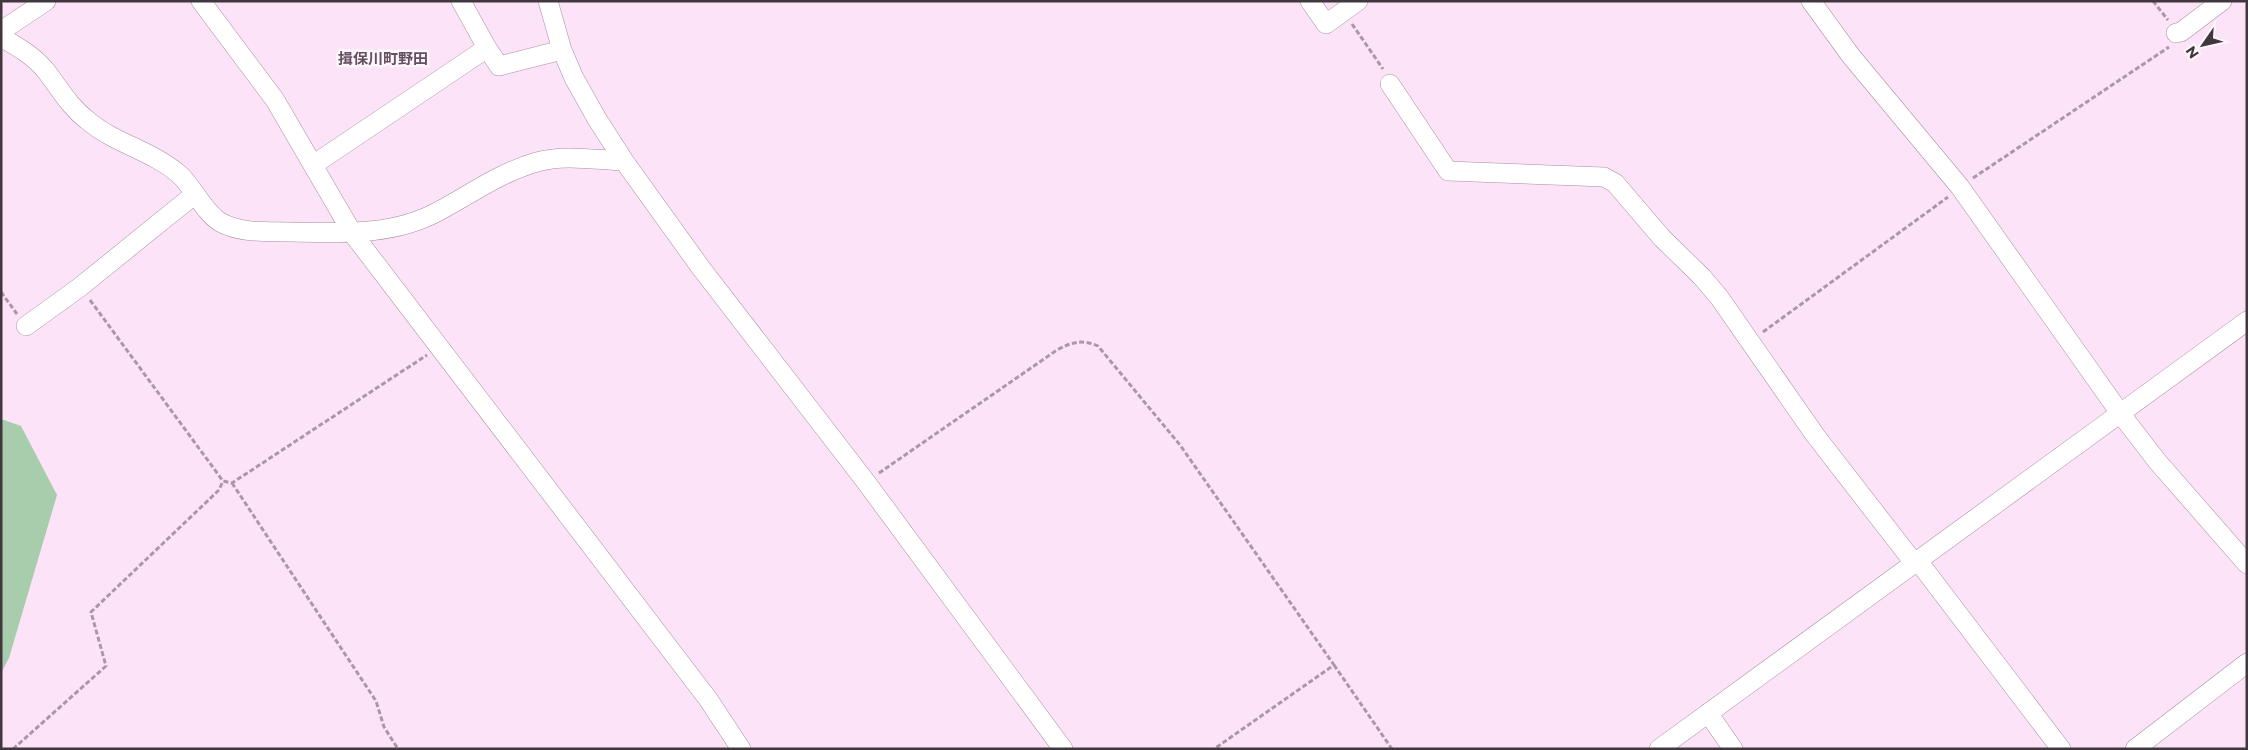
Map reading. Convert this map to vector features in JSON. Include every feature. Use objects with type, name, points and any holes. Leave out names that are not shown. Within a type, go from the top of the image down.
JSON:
[{"type":"street","points":[[1,31],[46,1]]},
{"type":"street","points":[[201,1],[275,100],[353,234],[702,691],[741,749]]},
{"type":"street","points":[[461,1],[499,66],[562,50]]},
{"type":"street","points":[[548,1],[562,50],[574,78],[596,119],[624,161],[701,268],[866,482],[1063,749]]},
{"type":"street","points":[[1310,1],[1326,24],[1351,6]]},
{"type":"street","points":[[1811,1],[1851,56],[1960,188],[2120,413],[2157,461],[2247,564]]},
{"type":"street","points":[[2176,33],[2181,32],[2222,1]]},
{"type":"street","points":[[1,37],[28,52],[46,71],[70,106],[88,121],[102,132],[159,161],[181,176],[219,222],[246,231],[353,234],[382,230],[438,212],[510,171],[538,161],[557,158],[624,161]]},
{"type":"street","points":[[313,164],[487,48]]},
{"type":"street","points":[[1390,84],[1448,171],[1604,177],[1614,183],[1662,238],[1702,277],[1751,341],[1820,442],[1911,559],[1918,562],[2061,749]]},
{"type":"street","points":[[26,326],[80,287],[195,194]]},
{"type":"street","points":[[1658,749],[1918,562],[2247,321]]},
{"type":"street","points":[[2135,749],[2247,663]]},
{"type":"street","points":[[1708,713],[1732,749]]},
{"type":"path","points":[[1751,341],[1960,188],[2167,49],[2175,40],[2176,33],[2172,24],[2153,1]]},
{"type":"path","points":[[1351,6],[1390,79],[1390,84]]},
{"type":"path","points":[[80,287],[223,481],[232,483],[376,701],[384,727],[398,749]]},
{"type":"path","points":[[1,292],[26,326]]},
{"type":"path","points":[[866,482],[1057,350],[1072,342],[1087,341],[1098,346],[1180,445],[1392,749]]},
{"type":"path","points":[[232,483],[440,347]]},
{"type":"path","points":[[13,749],[106,666],[91,612],[219,490],[223,481]]},
{"type":"path","points":[[1214,749],[1334,665]]},
{"type":"green space","points":[[1,419],[21,426],[57,495],[9,658],[1,673]]},
{"type":"district","name":"揖保川町野田","points":[[383,58]]}]
